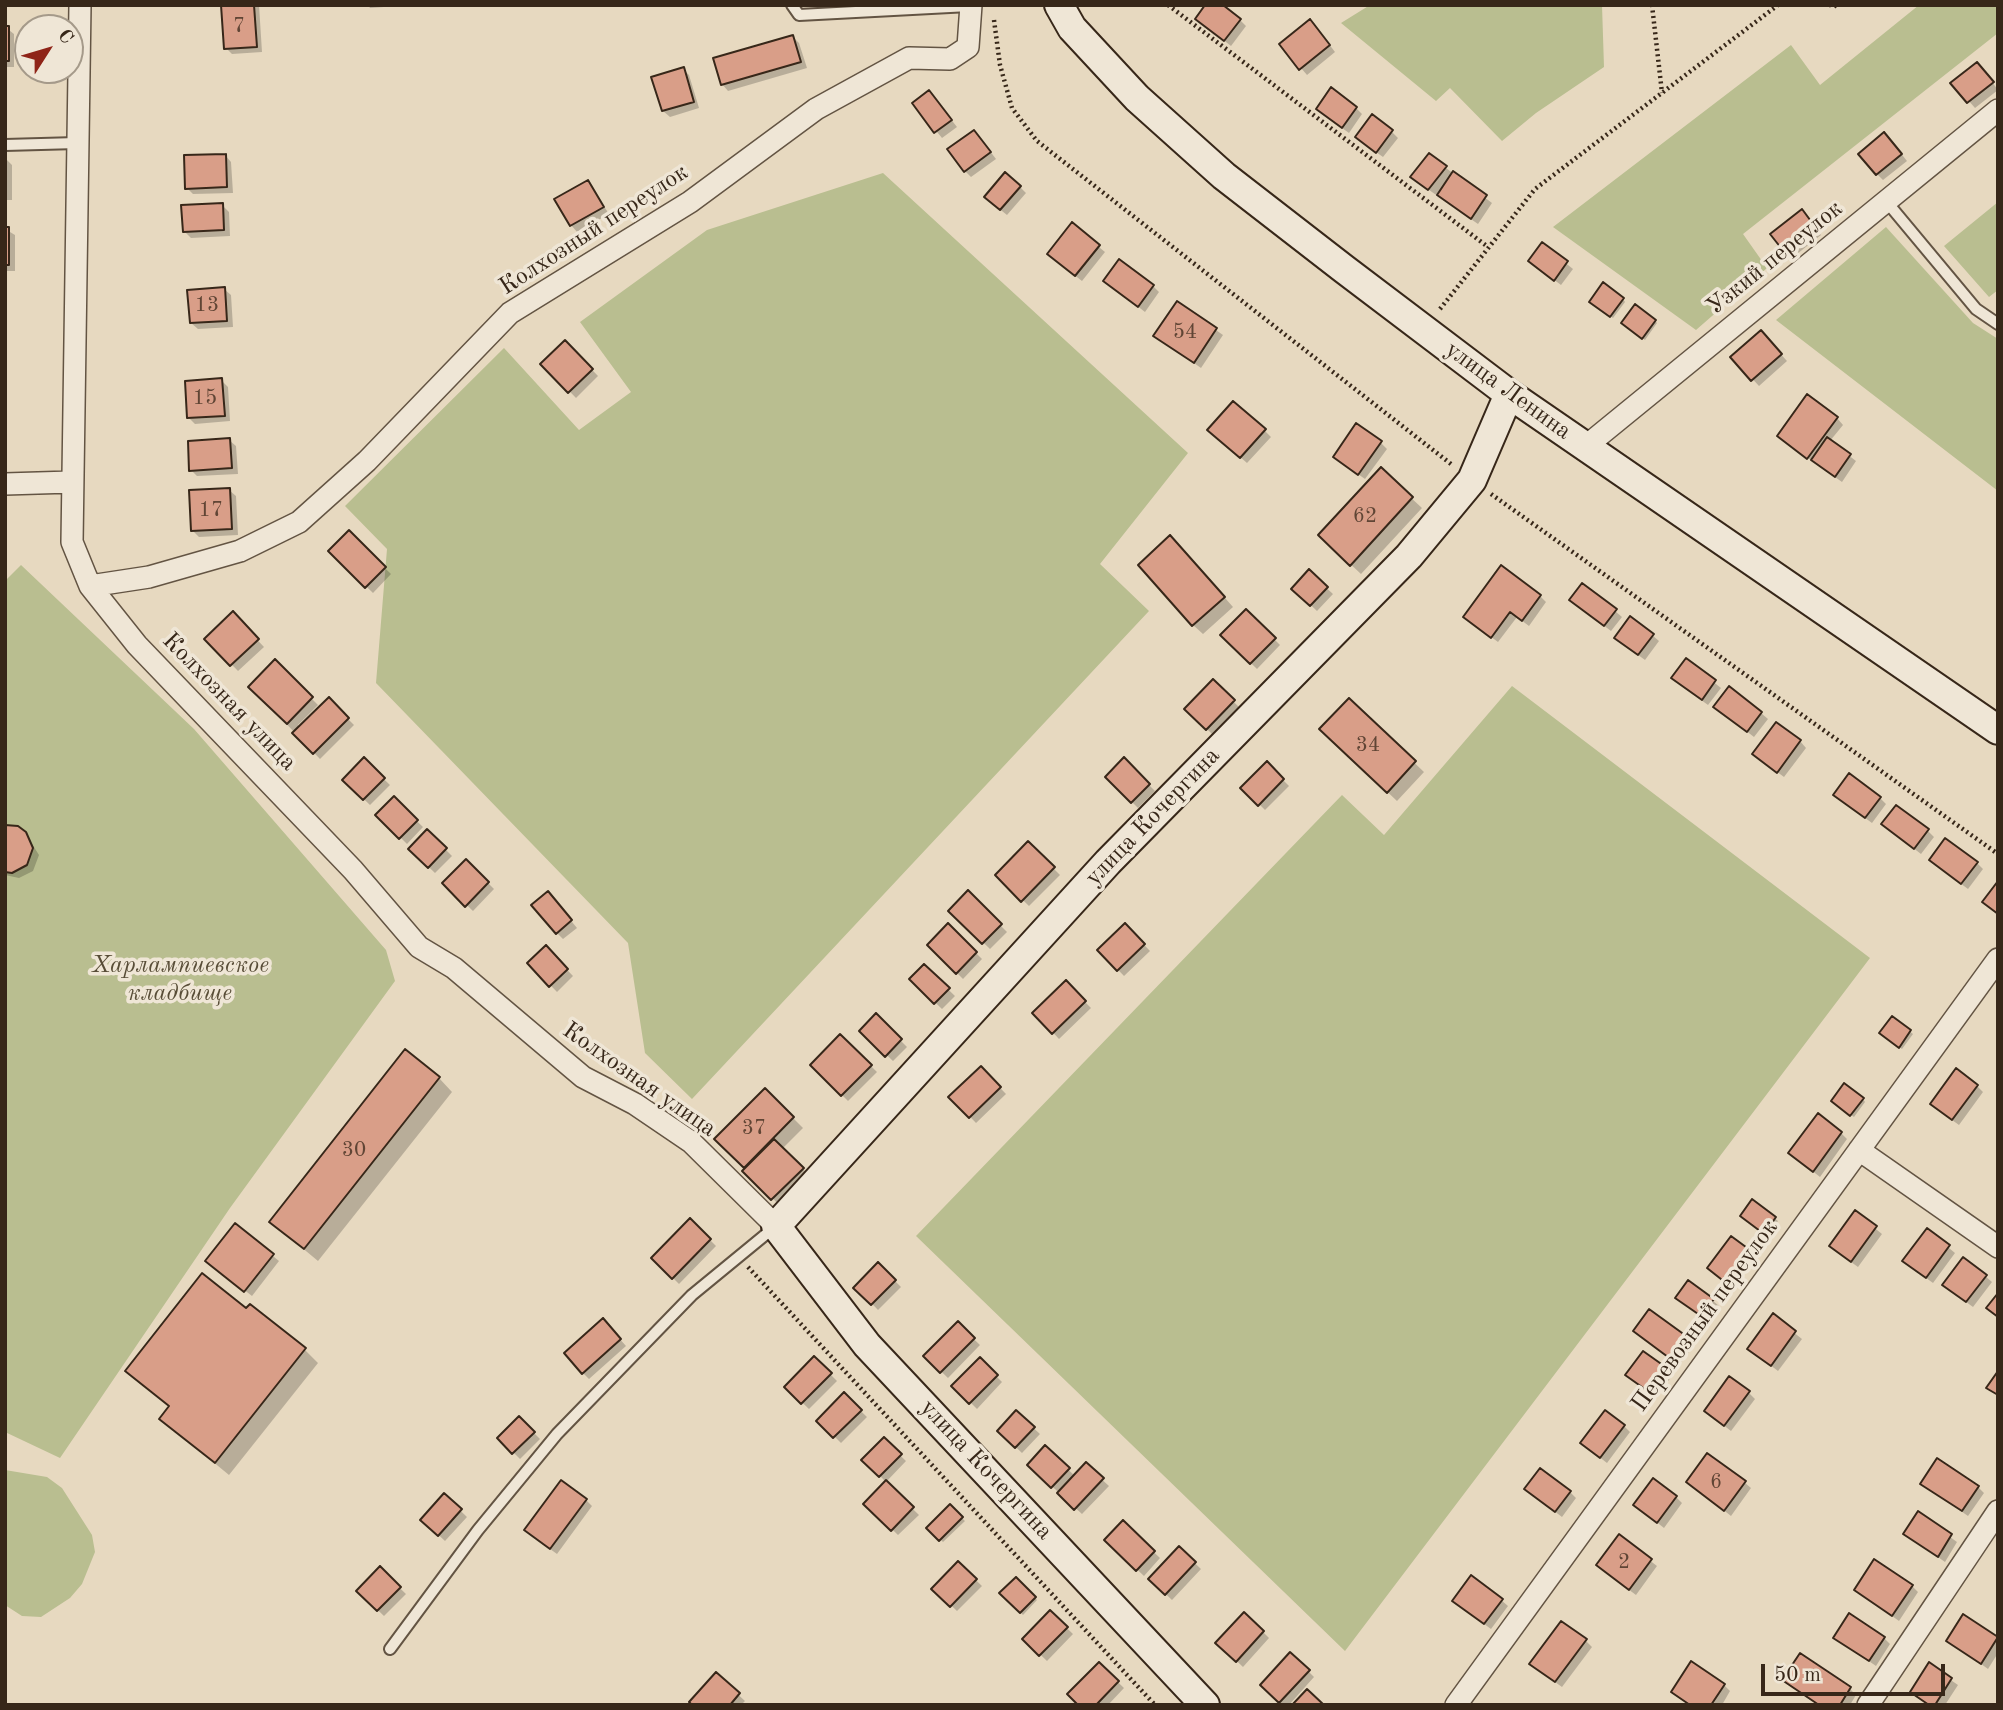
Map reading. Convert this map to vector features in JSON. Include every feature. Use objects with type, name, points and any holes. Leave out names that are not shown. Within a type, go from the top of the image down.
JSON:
[{"type":"main road","name":"улица Ленина","points":[[1059,5],[1072,28],[1108,68],[1214,167],[1508,394],[1998,730]]},
{"type":"main road","name":"улица Кочергина","points":[[1205,1705],[867,1345],[776,1226],[1108,862],[1409,556],[1472,480],[1508,394]]},
{"type":"street","name":"Колхозная улица","points":[[80,5],[72,542],[90,586],[137,645],[353,870],[419,947],[454,968],[583,1077],[635,1104],[691,1142],[776,1226]]},
{"type":"street","name":"Колхозный переулок","points":[[90,586],[149,577],[240,551],[299,522],[367,461],[510,313],[690,202],[817,109],[909,58],[950,59],[968,47],[970,6]]},
{"type":"street","name":"Узкий переулок","points":[[1585,447],[1998,110]]},
{"type":"street","points":[[5,484],[71,482]]},
{"type":"street","name":"Перевозный переулок","points":[[1456,1705],[1998,959]]},
{"type":"street","points":[[1859,1150],[1998,1247]]},
{"type":"street","points":[[1868,1705],[1998,1511]]},
{"type":"lane","points":[[792,5],[799,16],[970,6]]},
{"type":"lane","points":[[5,145],[77,143]]},
{"type":"lane","points":[[1886,201],[1976,309],[1998,324]]},
{"type":"lane","name":"улица Кочергина","points":[[390,1649],[478,1530],[557,1434],[692,1295],[776,1226]]},
{"type":"path","points":[[1168,5],[1489,247]]},
{"type":"path","points":[[1652,5],[1662,93]]},
{"type":"path","points":[[1424,329],[1535,189],[1778,5]]},
{"type":"path","points":[[738,1257],[1155,1705]]},
{"type":"green space","points":[[1370,5],[1602,5],[1604,67],[1536,113],[1502,141],[1450,88],[1436,101],[1341,23]]},
{"type":"green space","points":[[1919,5],[1998,5],[1998,33],[1743,234],[1767,268],[1696,330],[1553,227],[1791,45],[1820,85]]},
{"type":"green space","points":[[883,173],[1188,453],[1100,564],[1149,611],[692,1099],[645,1053],[628,943],[376,683],[387,549],[345,506],[504,348],[579,430],[631,392],[580,322],[707,230]]},
{"type":"green space","points":[[1998,202],[1998,290],[1989,297],[1944,246]]},
{"type":"green space","points":[[1886,227],[1973,323],[1998,339],[1998,491],[1776,320]]},
{"type":"green space","name":"Харлампиевское кладбище","points":[[21,565],[194,729],[386,950],[395,981],[230,1208],[60,1458],[5,1432],[5,581]]},
{"type":"green space","points":[[1512,686],[1870,958],[1345,1651],[916,1236],[1342,795],[1384,835]]},
{"type":"green space","points":[[5,1470],[47,1477],[62,1488],[92,1535],[95,1552],[82,1584],[70,1598],[41,1617],[22,1616],[5,1605]]},
{"type":"building","points":[[221,5],[254,5],[257,47],[224,49]]},
{"type":"building","points":[[1205,5],[1223,5],[1241,19],[1224,41],[1195,19]]},
{"type":"building","points":[[1310,19],[1330,45],[1299,70],[1279,44]]},
{"type":"building","points":[[5,26],[9,26],[9,61],[5,61]]},
{"type":"building","points":[[793,35],[801,62],[721,85],[713,58]]},
{"type":"building","points":[[1977,62],[1994,82],[1967,103],[1950,83]]},
{"type":"building","points":[[684,67],[694,102],[662,111],[651,77]]},
{"type":"building","points":[[1331,87],[1357,107],[1342,128],[1316,109]]},
{"type":"building","points":[[929,90],[952,120],[934,133],[912,103]]},
{"type":"building","points":[[1372,114],[1393,130],[1376,153],[1355,137]]},
{"type":"building","points":[[974,130],[991,152],[964,172],[947,149]]},
{"type":"building","points":[[1884,132],[1902,154],[1876,175],[1858,154]]},
{"type":"building","points":[[1429,153],[1447,166],[1428,190],[1410,177]]},
{"type":"building","points":[[226,154],[227,187],[185,189],[184,155]]},
{"type":"building","points":[[1453,171],[1487,195],[1471,219],[1437,195]]},
{"type":"building","points":[[1005,172],[1021,186],[1000,210],[984,197]]},
{"type":"building","points":[[588,180],[604,207],[570,226],[554,199]]},
{"type":"building","points":[[223,203],[224,230],[183,232],[181,205]]},
{"type":"building","points":[[1802,209],[1816,228],[1785,253],[1770,234]]},
{"type":"building","points":[[1072,222],[1100,245],[1075,276],[1047,254]]},
{"type":"building","points":[[5,227],[9,227],[9,265],[5,265]]},
{"type":"building","points":[[1542,242],[1568,261],[1554,281],[1528,261]]},
{"type":"building","points":[[1119,259],[1154,285],[1138,307],[1103,281]]},
{"type":"building","points":[[1603,282],[1624,298],[1610,317],[1589,302]]},
{"type":"building","points":[[225,287],[227,321],[190,323],[187,290]]},
{"type":"building","points":[[1177,301],[1217,328],[1194,363],[1153,336]]},
{"type":"building","points":[[1635,304],[1656,320],[1642,339],[1621,323]]},
{"type":"building","points":[[1761,330],[1782,354],[1751,381],[1730,357]]},
{"type":"building","points":[[565,340],[593,369],[568,393],[540,364]]},
{"type":"building","points":[[222,378],[225,416],[187,418],[185,381]]},
{"type":"building","points":[[1807,394],[1838,417],[1807,459],[1777,436]]},
{"type":"building","points":[[1233,401],[1266,429],[1240,458],[1207,430]]},
{"type":"building","points":[[1356,423],[1382,441],[1358,475],[1333,457]]},
{"type":"building","points":[[1827,437],[1851,454],[1835,477],[1811,460]]},
{"type":"building","points":[[230,438],[232,468],[189,471],[188,441]]},
{"type":"building","points":[[1381,467],[1413,497],[1350,566],[1318,535]]},
{"type":"building","points":[[230,488],[232,529],[191,531],[189,490]]},
{"type":"building","points":[[349,530],[386,567],[365,588],[328,551]]},
{"type":"building","points":[[1170,535],[1225,597],[1192,626],[1138,565]]},
{"type":"building","points":[[1501,565],[1541,595],[1522,621],[1510,612],[1491,638],[1463,617]]},
{"type":"building","points":[[1309,569],[1328,587],[1310,606],[1291,589]]},
{"type":"building","points":[[1582,583],[1617,609],[1604,626],[1569,600]]},
{"type":"building","points":[[1246,609],[1276,638],[1250,664],[1220,635]]},
{"type":"building","points":[[233,611],[259,639],[230,666],[204,639]]},
{"type":"building","points":[[1630,616],[1654,634],[1638,655],[1614,638]]},
{"type":"building","points":[[1686,658],[1716,680],[1702,700],[1671,678]]},
{"type":"building","points":[[275,659],[313,697],[287,724],[248,687]]},
{"type":"building","points":[[1213,679],[1235,700],[1206,730],[1184,709]]},
{"type":"building","points":[[1729,686],[1762,712],[1747,732],[1713,707]]},
{"type":"building","points":[[329,697],[349,718],[313,754],[292,733]]},
{"type":"building","points":[[1349,698],[1416,761],[1387,793],[1319,729]]},
{"type":"building","points":[[1776,722],[1801,740],[1777,773],[1752,754]]},
{"type":"building","points":[[364,757],[385,778],[363,800],[342,780]]},
{"type":"building","points":[[1124,757],[1150,784],[1131,803],[1105,777]]},
{"type":"building","points":[[1267,761],[1284,779],[1258,806],[1240,788]]},
{"type":"building","points":[[1849,773],[1881,797],[1865,818],[1833,795]]},
{"type":"building","points":[[394,796],[418,820],[399,839],[375,815]]},
{"type":"building","points":[[1896,805],[1929,829],[1914,849],[1881,824]]},
{"type":"building","points":[[5,825],[18,826],[26,832],[33,848],[27,865],[12,873],[5,872]]},
{"type":"building","points":[[427,829],[447,848],[428,868],[408,849]]},
{"type":"building","points":[[1945,838],[1978,862],[1961,884],[1929,860]]},
{"type":"building","points":[[1028,841],[1055,867],[1021,902],[995,875]]},
{"type":"building","points":[[466,859],[489,882],[465,907],[442,883]]},
{"type":"building","points":[[1998,881],[1998,914],[1982,902]]},
{"type":"building","points":[[968,890],[1002,924],[982,944],[948,911]]},
{"type":"building","points":[[548,891],[572,920],[556,934],[531,905]]},
{"type":"building","points":[[948,923],[977,952],[956,974],[927,945]]},
{"type":"building","points":[[1125,923],[1145,944],[1117,971],[1097,950]]},
{"type":"building","points":[[546,945],[568,969],[549,987],[527,963]]},
{"type":"building","points":[[924,964],[950,988],[934,1004],[909,979]]},
{"type":"building","points":[[1066,980],[1086,1001],[1052,1034],[1032,1013]]},
{"type":"building","points":[[876,1013],[902,1039],[885,1057],[859,1031]]},
{"type":"building","points":[[1892,1016],[1911,1030],[1899,1048],[1879,1033]]},
{"type":"building","points":[[840,1034],[872,1065],[841,1096],[810,1065]]},
{"type":"building","points":[[405,1049],[440,1077],[304,1249],[269,1222]]},
{"type":"building","points":[[981,1066],[1001,1087],[969,1118],[948,1097]]},
{"type":"building","points":[[1956,1068],[1978,1085],[1952,1120],[1930,1104]]},
{"type":"building","points":[[1844,1083],[1864,1098],[1850,1116],[1831,1101]]},
{"type":"building","points":[[765,1088],[794,1117],[744,1168],[714,1139]]},
{"type":"building","points":[[1818,1113],[1842,1132],[1813,1172],[1788,1153]]},
{"type":"building","points":[[774,1139],[804,1168],[771,1200],[742,1171]]},
{"type":"building","points":[[1752,1199],[1776,1217],[1764,1234],[1740,1216]]},
{"type":"building","points":[[1855,1210],[1877,1226],[1851,1262],[1829,1246]]},
{"type":"building","points":[[690,1218],[711,1239],[672,1279],[651,1258]]},
{"type":"building","points":[[235,1223],[274,1254],[244,1292],[205,1261]]},
{"type":"building","points":[[1927,1228],[1950,1245],[1926,1278],[1902,1261]]},
{"type":"building","points":[[1731,1236],[1750,1250],[1726,1283],[1707,1268]]},
{"type":"building","points":[[1963,1257],[1987,1275],[1966,1302],[1942,1285]]},
{"type":"building","points":[[878,1262],[896,1280],[871,1305],[853,1288]]},
{"type":"building","points":[[202,1273],[246,1308],[250,1304],[306,1348],[215,1463],[159,1419],[169,1406],[125,1371]]},
{"type":"building","points":[[1688,1280],[1714,1299],[1701,1316],[1675,1298]]},
{"type":"building","points":[[1998,1293],[1998,1317],[1986,1308]]},
{"type":"building","points":[[1649,1309],[1689,1338],[1672,1360],[1633,1331]]},
{"type":"building","points":[[1773,1313],[1796,1331],[1771,1366],[1747,1349]]},
{"type":"building","points":[[603,1318],[621,1339],[582,1374],[564,1353]]},
{"type":"building","points":[[958,1321],[975,1338],[940,1373],[923,1356]]},
{"type":"building","points":[[1643,1351],[1667,1368],[1649,1392],[1625,1375]]},
{"type":"building","points":[[814,1356],[832,1373],[801,1404],[784,1387]]},
{"type":"building","points":[[980,1357],[998,1375],[969,1404],[951,1386]]},
{"type":"building","points":[[1998,1371],[1998,1395],[1986,1388]]},
{"type":"building","points":[[1729,1376],[1750,1391],[1724,1426],[1704,1411]]},
{"type":"building","points":[[844,1392],[862,1410],[833,1438],[816,1421]]},
{"type":"building","points":[[1016,1410],[1035,1427],[1015,1448],[997,1431]]},
{"type":"building","points":[[1605,1410],[1625,1425],[1600,1458],[1580,1443]]},
{"type":"building","points":[[519,1416],[535,1432],[512,1454],[497,1438]]},
{"type":"building","points":[[884,1437],[902,1454],[879,1477],[861,1460]]},
{"type":"building","points":[[1045,1445],[1070,1468],[1051,1488],[1027,1465]]},
{"type":"building","points":[[1707,1453],[1746,1481],[1724,1511],[1686,1482]]},
{"type":"building","points":[[1937,1458],[1979,1486],[1962,1511],[1920,1484]]},
{"type":"building","points":[[1086,1462],[1104,1478],[1074,1510],[1057,1493]]},
{"type":"building","points":[[1540,1468],[1571,1491],[1555,1512],[1524,1489]]},
{"type":"building","points":[[1653,1478],[1677,1496],[1657,1523],[1633,1505]]},
{"type":"building","points":[[561,1480],[587,1499],[550,1549],[524,1530]]},
{"type":"building","points":[[886,1480],[914,1507],[891,1531],[863,1504]]},
{"type":"building","points":[[444,1493],[462,1509],[438,1536],[420,1520]]},
{"type":"building","points":[[950,1504],[963,1517],[939,1541],[926,1528]]},
{"type":"building","points":[[1918,1511],[1952,1534],[1938,1557],[1903,1534]]},
{"type":"building","points":[[1123,1520],[1155,1551],[1136,1571],[1104,1540]]},
{"type":"building","points":[[1619,1534],[1652,1559],[1629,1590],[1596,1565]]},
{"type":"building","points":[[1179,1546],[1196,1562],[1165,1595],[1148,1579]]},
{"type":"building","points":[[1874,1559],[1913,1585],[1892,1616],[1854,1590]]},
{"type":"building","points":[[958,1561],[977,1579],[950,1607],[931,1589]]},
{"type":"building","points":[[380,1566],[401,1587],[377,1611],[356,1591]]},
{"type":"building","points":[[1471,1575],[1503,1599],[1484,1624],[1452,1601]]},
{"type":"building","points":[[1016,1577],[1036,1597],[1020,1613],[999,1593]]},
{"type":"building","points":[[1050,1610],[1068,1627],[1039,1656],[1022,1639]]},
{"type":"building","points":[[1244,1612],[1264,1631],[1236,1662],[1215,1643]]},
{"type":"building","points":[[1849,1613],[1885,1637],[1869,1661],[1833,1638]]},
{"type":"building","points":[[1963,1614],[1998,1637],[1981,1664],[1946,1641]]},
{"type":"building","points":[[1561,1621],[1587,1639],[1555,1682],[1529,1664]]},
{"type":"building","points":[[1290,1652],[1310,1670],[1279,1703],[1260,1685]]},
{"type":"building","points":[[1800,1653],[1851,1687],[1840,1705],[1819,1705],[1782,1680]]},
{"type":"building","points":[[1691,1661],[1725,1684],[1711,1705],[1690,1705],[1671,1692]]},
{"type":"building","points":[[1099,1662],[1119,1681],[1096,1705],[1078,1705],[1067,1694]]},
{"type":"building","points":[[1929,1662],[1952,1678],[1935,1705],[1929,1705],[1910,1692]]},
{"type":"building","points":[[716,1672],[740,1693],[730,1705],[692,1705],[689,1702]]},
{"type":"building","points":[[1307,1689],[1324,1705],[1292,1705]]}]
